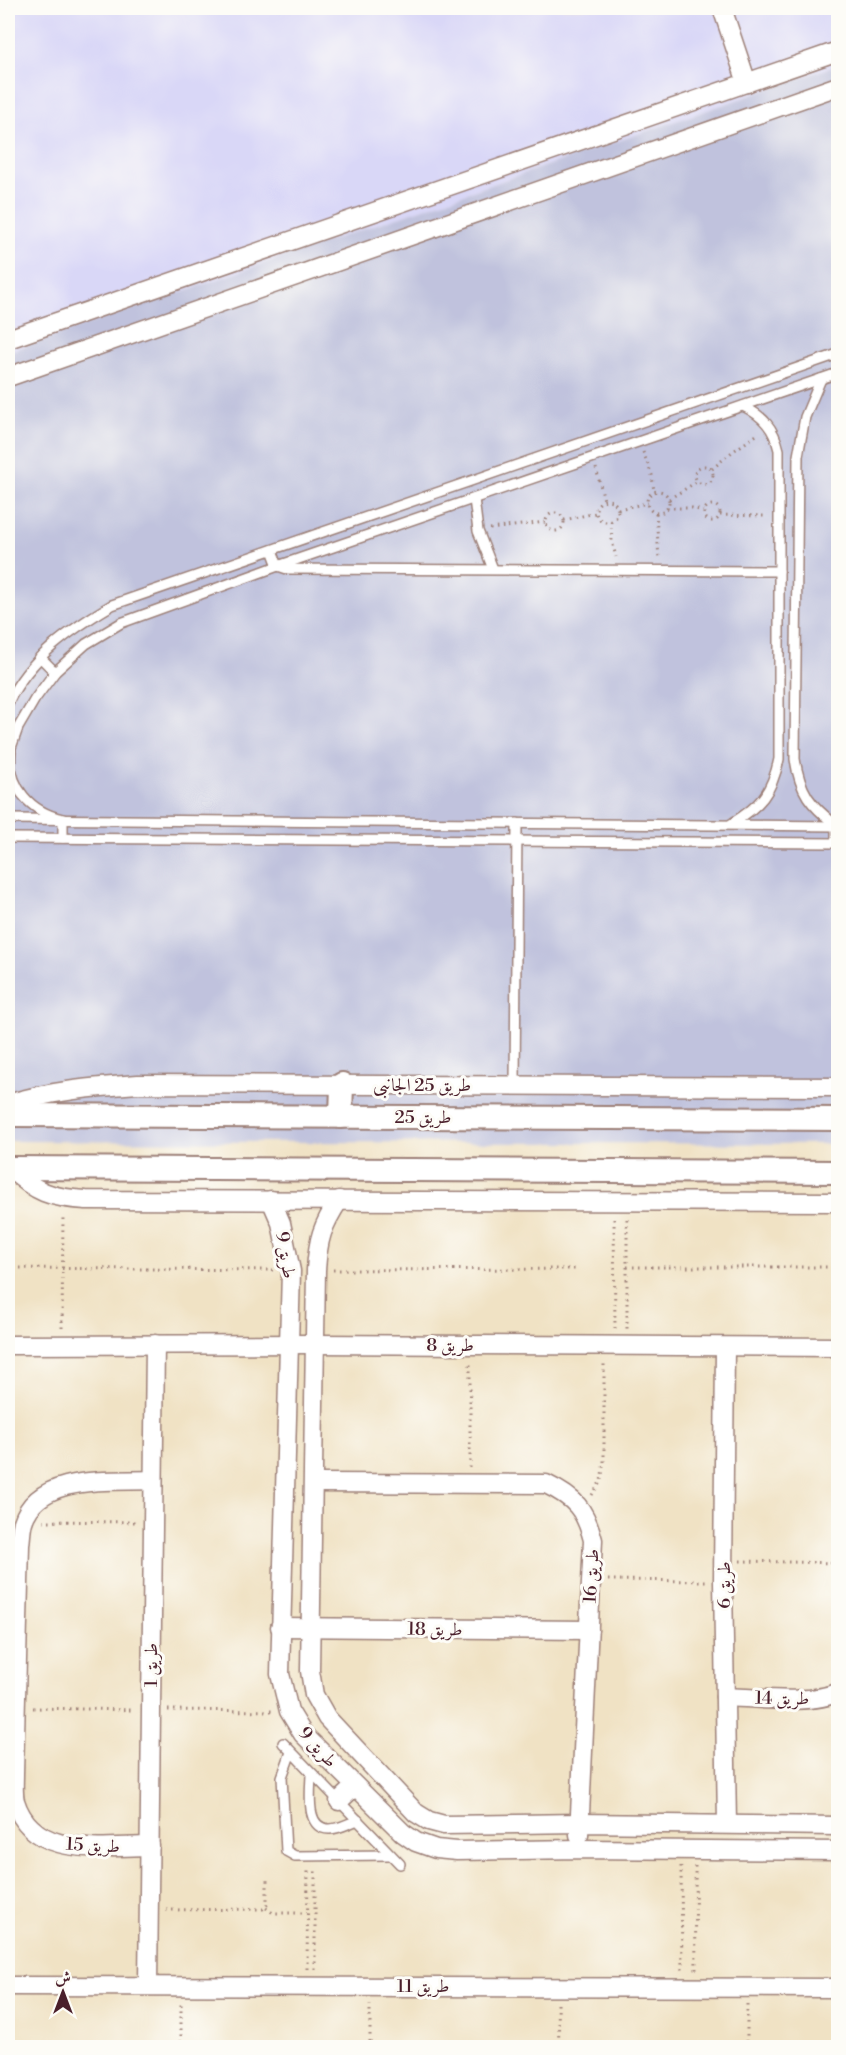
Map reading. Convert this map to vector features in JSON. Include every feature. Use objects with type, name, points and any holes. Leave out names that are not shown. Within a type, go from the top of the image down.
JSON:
[{"type":"street","points":[[722,8],[747,83]]},
{"type":"street","points":[[8,339],[838,51]]},
{"type":"street","points":[[8,376],[838,86]]},
{"type":"street","points":[[715,94],[727,125]]},
{"type":"street","name":"طريق 25 الجانبى","points":[[8,1104],[27,1098],[82,1088],[138,1084],[838,1088]]},
{"type":"street","points":[[341,1117],[342,1084]]},
{"type":"street","name":"طريق 25","points":[[8,1115],[838,1119]]},
{"type":"street","points":[[9,1168],[838,1172]]},
{"type":"street","points":[[9,1168],[25,1183],[44,1194],[63,1199],[838,1202]]},
{"type":"street","name":"طريق 9","points":[[270,1200],[281,1224],[291,1271],[291,1344],[280,1674],[289,1711],[303,1734],[403,1833],[416,1842],[436,1849],[458,1851],[579,1849],[838,1851]]},
{"type":"street","name":"طريق 9","points":[[339,1200],[325,1221],[317,1246],[316,1269],[310,1671],[314,1695],[327,1718],[416,1813],[444,1826],[579,1823],[838,1826]]},
{"type":"street","name":"طريق 1","points":[[148,1985],[154,1344]]},
{"type":"street","points":[[8,1345],[62,1345]]},
{"type":"street","name":"طريق 8","points":[[62,1345],[838,1347]]},
{"type":"street","name":"طريق 6","points":[[725,1347],[723,1581],[727,1824]]},
{"type":"street","points":[[23,1521],[35,1502],[53,1488],[74,1483],[152,1480]]},
{"type":"street","name":"طريق 16","points":[[314,1483],[546,1485],[565,1493],[579,1506],[589,1523],[593,1540],[579,1849]]},
{"type":"street","name":"طريق 15","points":[[23,1521],[20,1545],[15,1800],[25,1823],[45,1840],[69,1846],[150,1846]]},
{"type":"street","name":"طريق 18","points":[[280,1627],[589,1630]]},
{"type":"street","name":"طريق 14","points":[[725,1697],[814,1699],[831,1696],[838,1692]]},
{"type":"street","points":[[339,1801],[355,1786]]},
{"type":"street","name":"طريق 11","points":[[8,1986],[838,1988]]},
{"type":"lane","points":[[8,703],[12,694],[40,657],[73,628],[112,605],[838,354]]},
{"type":"lane","points":[[8,756],[18,728],[35,699],[55,672],[86,644],[122,623],[278,566],[838,373]]},
{"type":"lane","points":[[821,380],[805,417],[798,456],[795,759],[798,779],[806,797],[819,812],[837,825]]},
{"type":"lane","points":[[759,381],[766,398]]},
{"type":"lane","points":[[730,825],[749,813],[764,798],[775,780],[779,759],[779,450],[770,426],[758,414],[743,406]]},
{"type":"lane","points":[[634,424],[639,442]]},
{"type":"lane","points":[[515,466],[521,483]]},
{"type":"lane","points":[[474,499],[478,531],[493,569]]},
{"type":"lane","points":[[393,508],[399,525]]},
{"type":"lane","points":[[779,538],[797,538]]},
{"type":"lane","points":[[272,550],[278,566]]},
{"type":"lane","points":[[278,566],[287,569],[779,571]]},
{"type":"lane","points":[[154,590],[160,608]]},
{"type":"lane","points":[[40,657],[55,672]]},
{"type":"lane","points":[[779,667],[796,667]]},
{"type":"lane","points":[[12,744],[11,768],[18,790],[33,807],[43,813],[63,819]]},
{"type":"lane","points":[[8,819],[837,825]]},
{"type":"lane","points":[[63,819],[63,838]]},
{"type":"lane","points":[[261,821],[261,840]]},
{"type":"lane","points":[[391,822],[391,840]]},
{"type":"lane","points":[[515,1085],[517,823]]},
{"type":"lane","points":[[708,825],[708,842]]},
{"type":"lane","points":[[8,838],[837,843],[837,825]]},
{"type":"lane","points":[[283,1743],[400,1864]]},
{"type":"lane","points":[[291,1752],[282,1777],[285,1851],[290,1855],[391,1855]]},
{"type":"lane","points":[[311,1773],[311,1812],[315,1822],[323,1828],[333,1829],[358,1820]]},
{"type":"path","points":[[711,469],[770,426]]},
{"type":"path","points":[[639,442],[651,475],[654,492]]},
{"type":"path","points":[[596,457],[598,479],[604,500]]},
{"type":"path","points":[[669,499],[698,481],[708,483],[713,476],[711,469],[704,465],[700,466],[695,473],[698,481]]},
{"type":"path","points":[[660,570],[656,513],[649,507],[648,498],[654,492],[660,491],[666,494],[669,499],[667,508]]},
{"type":"path","points":[[604,500],[610,500],[618,509],[615,518],[610,521],[599,518],[596,513],[596,508],[604,500]]},
{"type":"path","points":[[618,509],[648,503]]},
{"type":"path","points":[[703,511],[708,505],[716,506],[720,515]]},
{"type":"path","points":[[656,513],[667,508],[692,508],[703,511]]},
{"type":"path","points":[[703,511],[705,518],[711,522],[720,515],[779,516]]},
{"type":"path","points":[[554,512],[562,515],[564,520],[562,527],[556,531],[548,529],[545,522],[549,514],[554,512]]},
{"type":"path","points":[[564,520],[596,513]]},
{"type":"path","points":[[610,521],[612,541],[620,570]]},
{"type":"path","points":[[478,531],[545,522]]},
{"type":"path","points":[[62,1345],[63,1199]]},
{"type":"path","points":[[579,1506],[590,1497],[601,1480],[604,1462],[615,1346],[627,1267],[620,1201]]},
{"type":"path","points":[[615,1346],[620,1201]]},
{"type":"path","points":[[627,1267],[838,1267]]},
{"type":"path","points":[[8,1268],[291,1271]]},
{"type":"path","points":[[316,1269],[576,1269]]},
{"type":"path","points":[[470,1345],[470,1485]]},
{"type":"path","points":[[23,1521],[152,1522]]},
{"type":"path","points":[[723,1560],[838,1563]]},
{"type":"path","points":[[591,1579],[723,1581]]},
{"type":"path","points":[[688,1850],[689,1988]]},
{"type":"path","points":[[688,1850],[689,1988]]},
{"type":"path","points":[[311,1855],[307,1913],[311,1986]]},
{"type":"path","points":[[311,1855],[311,1986]]},
{"type":"path","points":[[266,1908],[267,1878]]},
{"type":"path","points":[[149,1910],[266,1908],[273,1913],[307,1913]]},
{"type":"path","points":[[181,1985],[181,2048]]},
{"type":"path","points":[[370,1986],[370,2048]]},
{"type":"path","points":[[558,1987],[559,2048]]},
{"type":"path","points":[[747,1988],[747,2048]]},
{"type":"shaded area","points":[[8,8],[838,8],[838,65],[8,352]]},
{"type":"shaded area","points":[[838,65],[838,1144],[8,1141],[8,352]]}]
